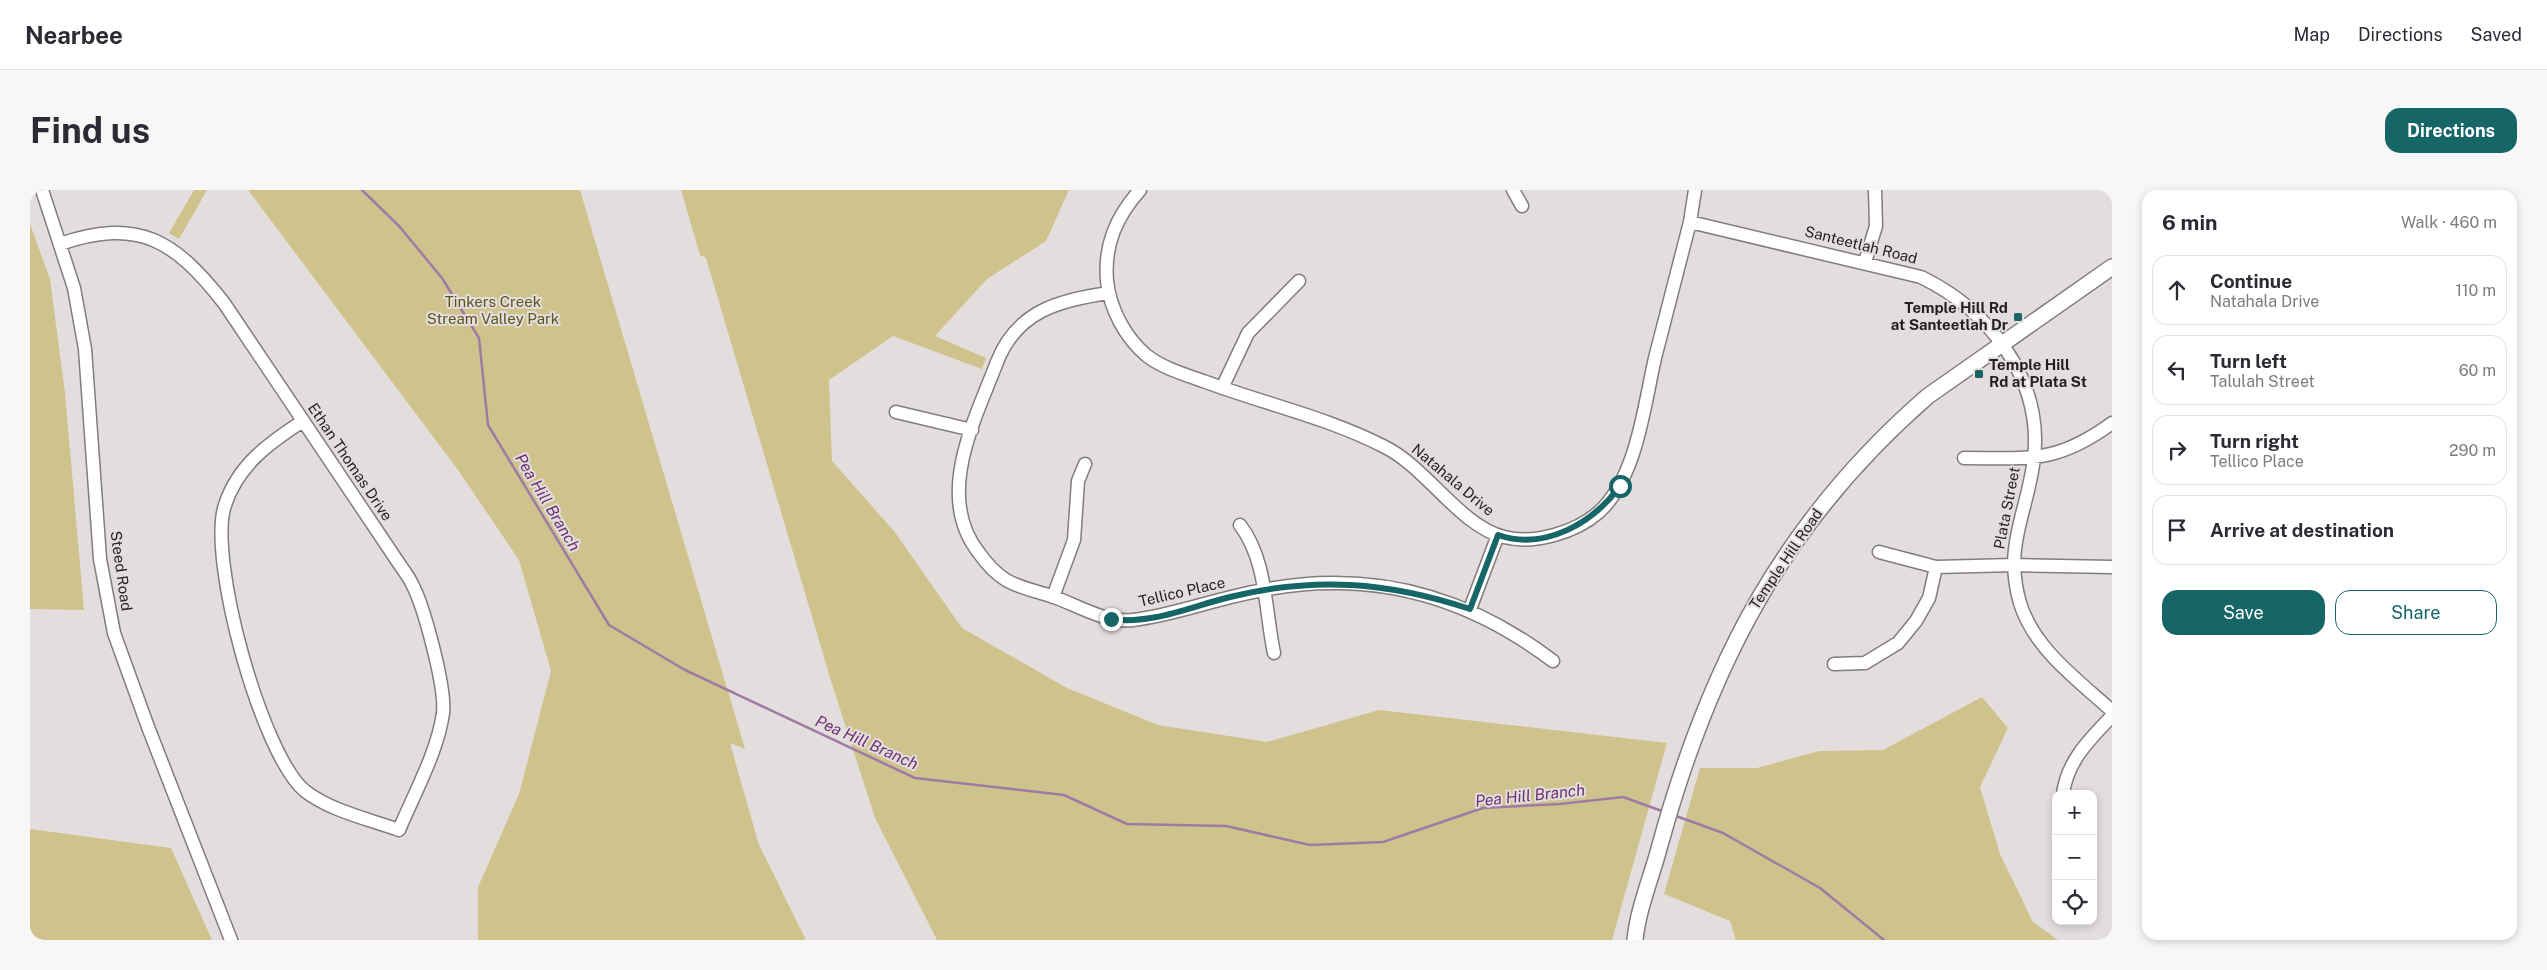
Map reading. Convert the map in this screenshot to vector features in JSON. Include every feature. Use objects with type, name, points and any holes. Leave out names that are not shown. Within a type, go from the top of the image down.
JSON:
[{"type":"main road","name":"Temple Hill Road","points":[[1635,940],[1667,821],[1695,731],[1721,671],[1764,590],[1798,536],[1843,479],[1871,449],[1928,396],[2112,267]]},
{"type":"street","name":"Steed Road","points":[[42,190],[74,288],[86,349],[100,553],[114,633],[148,727],[231,940]]},
{"type":"street","name":"Natahala Drive","points":[[1140,190],[1125,209],[1111,235],[1106,262],[1109,293],[1120,323],[1145,354],[1156,362],[1222,388],[1326,423],[1388,448],[1424,474],[1476,522],[1507,538],[1538,537],[1573,528],[1598,512],[1620,486],[1639,429],[1690,222],[1695,190]]},
{"type":"street","points":[[1513,190],[1522,206]]},
{"type":"street","points":[[1865,262],[1876,226],[1876,190]]},
{"type":"street","name":"Santeetlah Road","points":[[1690,222],[1865,262],[1921,277],[1939,286],[1975,312],[2002,343]]},
{"type":"street","name":"Ethan Thomas Drive","points":[[60,244],[101,232],[138,235],[159,242],[178,253],[198,271],[224,303],[413,584],[421,606],[443,691],[443,712],[436,740],[399,830],[324,803],[304,790],[286,770],[276,750],[252,686],[233,616],[220,534],[224,507],[233,485],[245,466],[261,450],[303,421]]},
{"type":"street","points":[[1222,388],[1248,333],[1278,306],[1299,281]]},
{"type":"street","name":"Tellico Place","points":[[1109,293],[1072,298],[1040,312],[1017,330],[1008,340],[998,359],[972,430],[958,481],[959,506],[968,538],[983,558],[1004,579],[1106,617],[1131,620],[1162,615],[1264,590],[1329,583],[1367,585],[1424,595],[1470,609],[1528,642],[1553,661]]},
{"type":"street","name":"Plata Street","points":[[2002,343],[2020,376],[2029,400],[2033,422],[2034,458],[2015,538],[2013,565],[2020,604],[2040,640],[2054,657],[2112,712]]},
{"type":"street","points":[[896,412],[972,430]]},
{"type":"street","points":[[1964,458],[2034,458],[2062,452],[2112,423]]},
{"type":"street","points":[[1053,597],[1074,540],[1078,480],[1085,464]]},
{"type":"street","points":[[1240,525],[1250,538],[1255,550],[1264,590],[1274,653]]},
{"type":"street","points":[[1470,609],[1498,535]]},
{"type":"street","points":[[1879,552],[1936,567],[2013,565],[2112,568]]},
{"type":"street","points":[[1834,664],[1865,663],[1898,643],[1912,627],[1929,598],[1936,567]]},
{"type":"street","points":[[2064,790],[2066,776],[2071,765],[2112,716]]},
{"type":"green space","points":[[194,190],[207,190],[179,239],[169,233]]},
{"type":"green space","name":"Tinkers Creek Stream Valley Park","points":[[248,190],[580,190],[745,749],[730,743],[759,845],[806,940],[478,940],[478,887],[519,794],[551,671],[519,560],[458,470]]},
{"type":"green space","points":[[681,190],[1069,190],[1046,241],[987,279],[935,336],[986,358],[982,369],[893,336],[829,380],[832,461],[894,531],[962,628],[1067,688],[1158,725],[1267,742],[1379,710],[1667,743],[1612,940],[937,940],[875,818],[831,681],[706,258],[700,255]]},
{"type":"green space","points":[[30,224],[50,279],[65,393],[84,610],[30,609]]},
{"type":"green space","points":[[1982,697],[2008,728],[1980,787],[2000,854],[2033,922],[2058,940],[1736,940],[1730,921],[1664,894],[1700,768],[1757,768],[1819,751],[1883,750]]},
{"type":"green space","points":[[30,829],[171,848],[212,940],[30,940]]},
{"type":"waterway","name":"Pea Hill Branch","points":[[362,190],[399,226],[442,278],[479,338],[488,425],[609,625],[685,670],[915,778],[1064,795],[1127,824],[1226,826],[1310,845],[1383,842],[1483,808],[1560,804],[1623,797],[1662,811]]},
{"type":"waterway","name":"Pea Hill Branch","points":[[1676,816],[1723,833],[1820,888],[1884,940]]},
{"type":"place","name":"Temple Hill Rd at Santeetlah Dr","points":[[2018,317]]},
{"type":"place","name":"Temple Hill Rd at Plata St","points":[[1979,374]]},
{"type":"route","points":[[1111,619],[1131,620],[1162,615],[1264,590],[1329,583],[1386,587],[1424,595],[1470,609],[1498,535],[1507,538],[1530,538],[1560,533],[1573,528],[1598,512],[1620,486]]}]
